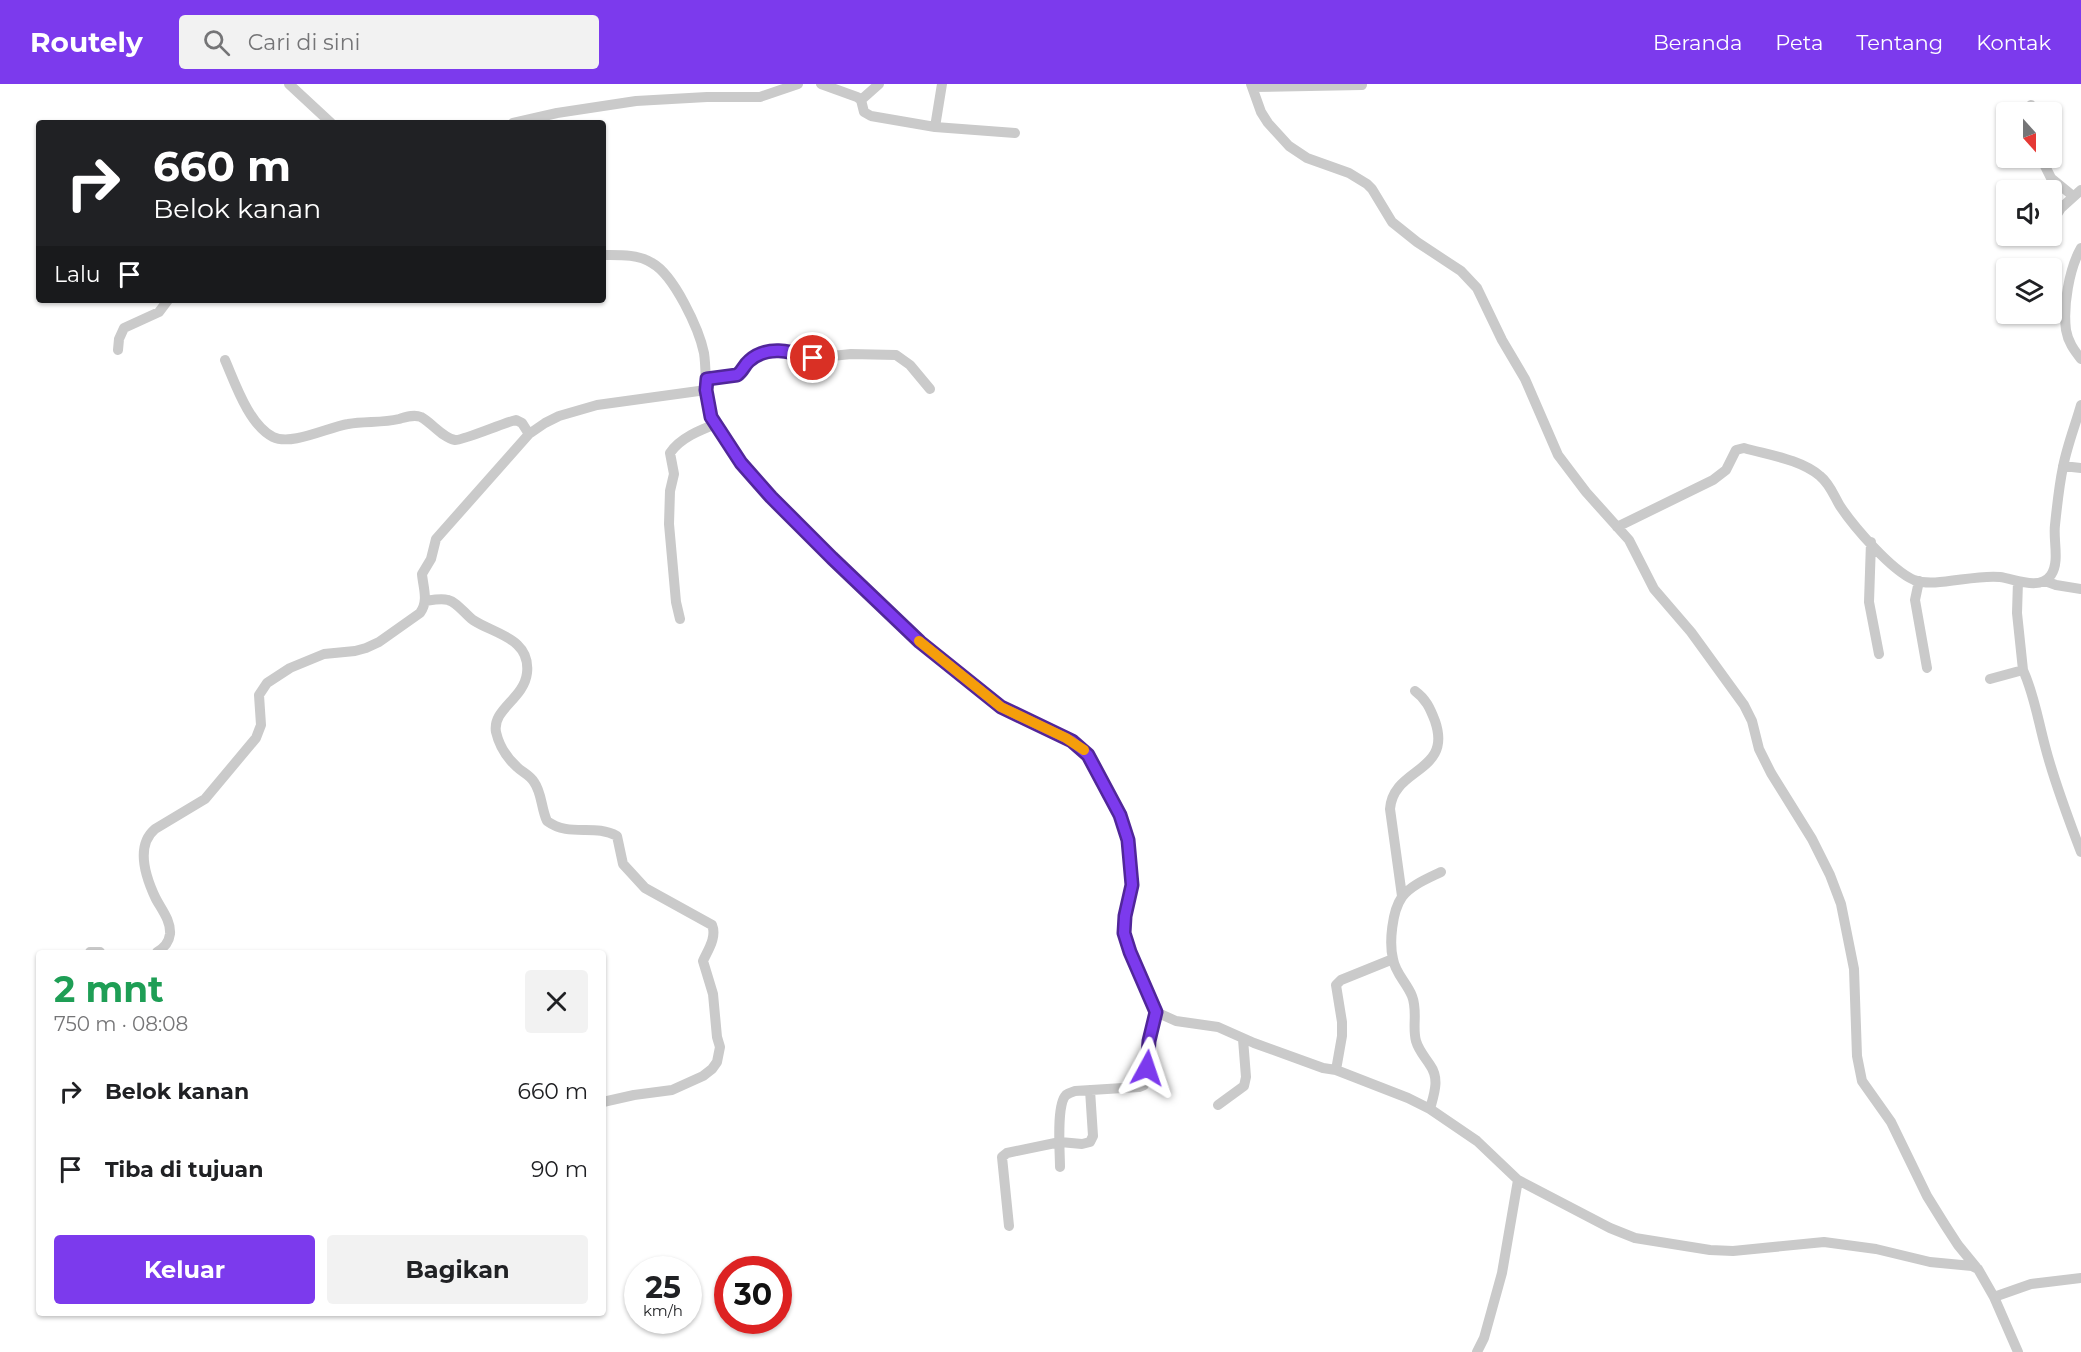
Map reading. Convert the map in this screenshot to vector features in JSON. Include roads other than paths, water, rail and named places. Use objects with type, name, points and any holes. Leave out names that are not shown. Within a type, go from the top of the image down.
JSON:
[{"type":"street","points":[[290,84],[328,120]]},
{"type":"street","points":[[531,120],[557,112],[636,101],[760,97],[798,84]]},
{"type":"street","points":[[821,84],[852,94],[861,100],[862,109],[866,114],[935,127],[1015,133]]},
{"type":"street","points":[[861,100],[879,84]]},
{"type":"street","points":[[935,127],[942,84]]},
{"type":"street","points":[[1362,86],[1252,86],[1268,123],[1289,146],[1307,158],[1349,173],[1366,184],[1372,189],[1392,222],[1417,242],[1461,271],[1477,288],[1529,388],[1556,452],[1586,492],[1629,540],[1654,589],[1691,632],[1744,705],[1752,721],[1759,749],[1823,861],[1841,904],[1850,943],[1855,986],[1857,1056],[1862,1081],[1891,1122],[1927,1196],[1958,1245],[1978,1269],[1994,1297],[2018,1352]]},
{"type":"street","points":[[2046,168],[2051,178],[2077,193],[2062,207]]},
{"type":"street","points":[[2081,248],[2070,276],[2066,310],[2066,330],[2069,341],[2081,359]]},
{"type":"street","points":[[606,255],[641,258],[659,267],[666,276],[696,328],[704,353],[711,417],[741,463],[761,486],[920,642],[1001,707],[1066,738],[1085,751],[1120,815],[1128,840],[1132,885],[1125,916],[1124,933],[1156,1012],[1149,1041],[1146,1081],[1139,1087],[1069,1093],[1064,1098],[1060,1114],[1060,1167]]},
{"type":"street","points":[[118,350],[119,339],[124,328],[159,312],[166,303]]},
{"type":"street","points":[[159,950],[169,941],[170,932],[168,920],[151,887],[146,869],[143,854],[144,842],[148,835],[166,821],[205,799],[256,738],[261,725],[259,695],[267,683],[290,669],[324,654],[355,651],[379,642],[420,613],[425,601],[422,574],[430,559],[436,539],[528,434],[559,416],[597,405],[706,385],[737,375],[750,359],[771,351],[794,352],[813,358],[851,354],[896,355],[910,365],[930,389]]},
{"type":"street","points":[[225,360],[244,403],[256,422],[267,433],[280,439],[305,436],[348,424],[383,422],[413,415],[426,420],[454,440],[463,440],[477,432],[516,420],[522,423],[528,434]]},
{"type":"street","points":[[2045,580],[2051,575],[2055,566],[2054,527],[2063,466],[2081,405]]},
{"type":"street","points":[[680,619],[676,602],[669,524],[670,491],[674,474],[670,453],[673,448],[695,432],[716,424]]},
{"type":"street","points":[[1617,527],[1713,480],[1725,472],[1732,454],[1742,448],[1795,463],[1815,472],[1825,480],[1855,526],[1898,569],[1919,581],[1935,582],[1991,576],[2018,581],[2045,580],[2056,585],[2081,589]]},
{"type":"street","points":[[2063,466],[2081,468]]},
{"type":"street","points":[[1871,542],[1869,602],[1879,654]]},
{"type":"street","points":[[1919,581],[1915,600],[1927,668]]},
{"type":"street","points":[[2018,581],[2017,613],[2023,670],[2032,693],[2045,748],[2081,852]]},
{"type":"street","points":[[425,601],[447,599],[472,620],[509,637],[520,648],[526,662],[527,673],[518,695],[499,715],[496,731],[507,756],[533,779],[547,820],[568,831],[606,831],[617,836],[623,864],[645,888],[712,925],[714,930],[703,961],[713,994],[720,1047],[717,1062],[703,1076],[672,1090],[606,1101]]},
{"type":"street","points":[[1990,679],[2023,670]]},
{"type":"street","points":[[1402,896],[1390,809],[1391,798],[1411,775],[1426,766],[1435,755],[1439,741],[1431,711],[1424,697],[1415,691]]},
{"type":"street","points":[[1430,1109],[1436,1084],[1435,1076],[1418,1047],[1412,996],[1393,959],[1392,927],[1402,896],[1441,872]]},
{"type":"street","points":[[1336,1070],[1342,1022],[1336,985],[1341,980],[1393,959]]},
{"type":"street","points":[[1156,1012],[1176,1021],[1210,1024],[1243,1039],[1323,1068],[1336,1070],[1408,1098],[1430,1109],[1477,1141],[1518,1180],[1617,1232],[1651,1241],[1733,1251],[1809,1243],[1833,1243],[1876,1249],[1930,1262],[1966,1265],[1978,1269]]},
{"type":"street","points":[[1218,1105],[1242,1088],[1246,1082],[1243,1039]]},
{"type":"street","points":[[1009,1226],[1002,1157],[1007,1153],[1060,1142],[1087,1144],[1093,1136],[1090,1090]]},
{"type":"street","points":[[1477,1352],[1484,1338],[1504,1264],[1518,1180]]},
{"type":"street","points":[[1994,1297],[2031,1284],[2081,1278]]}]
